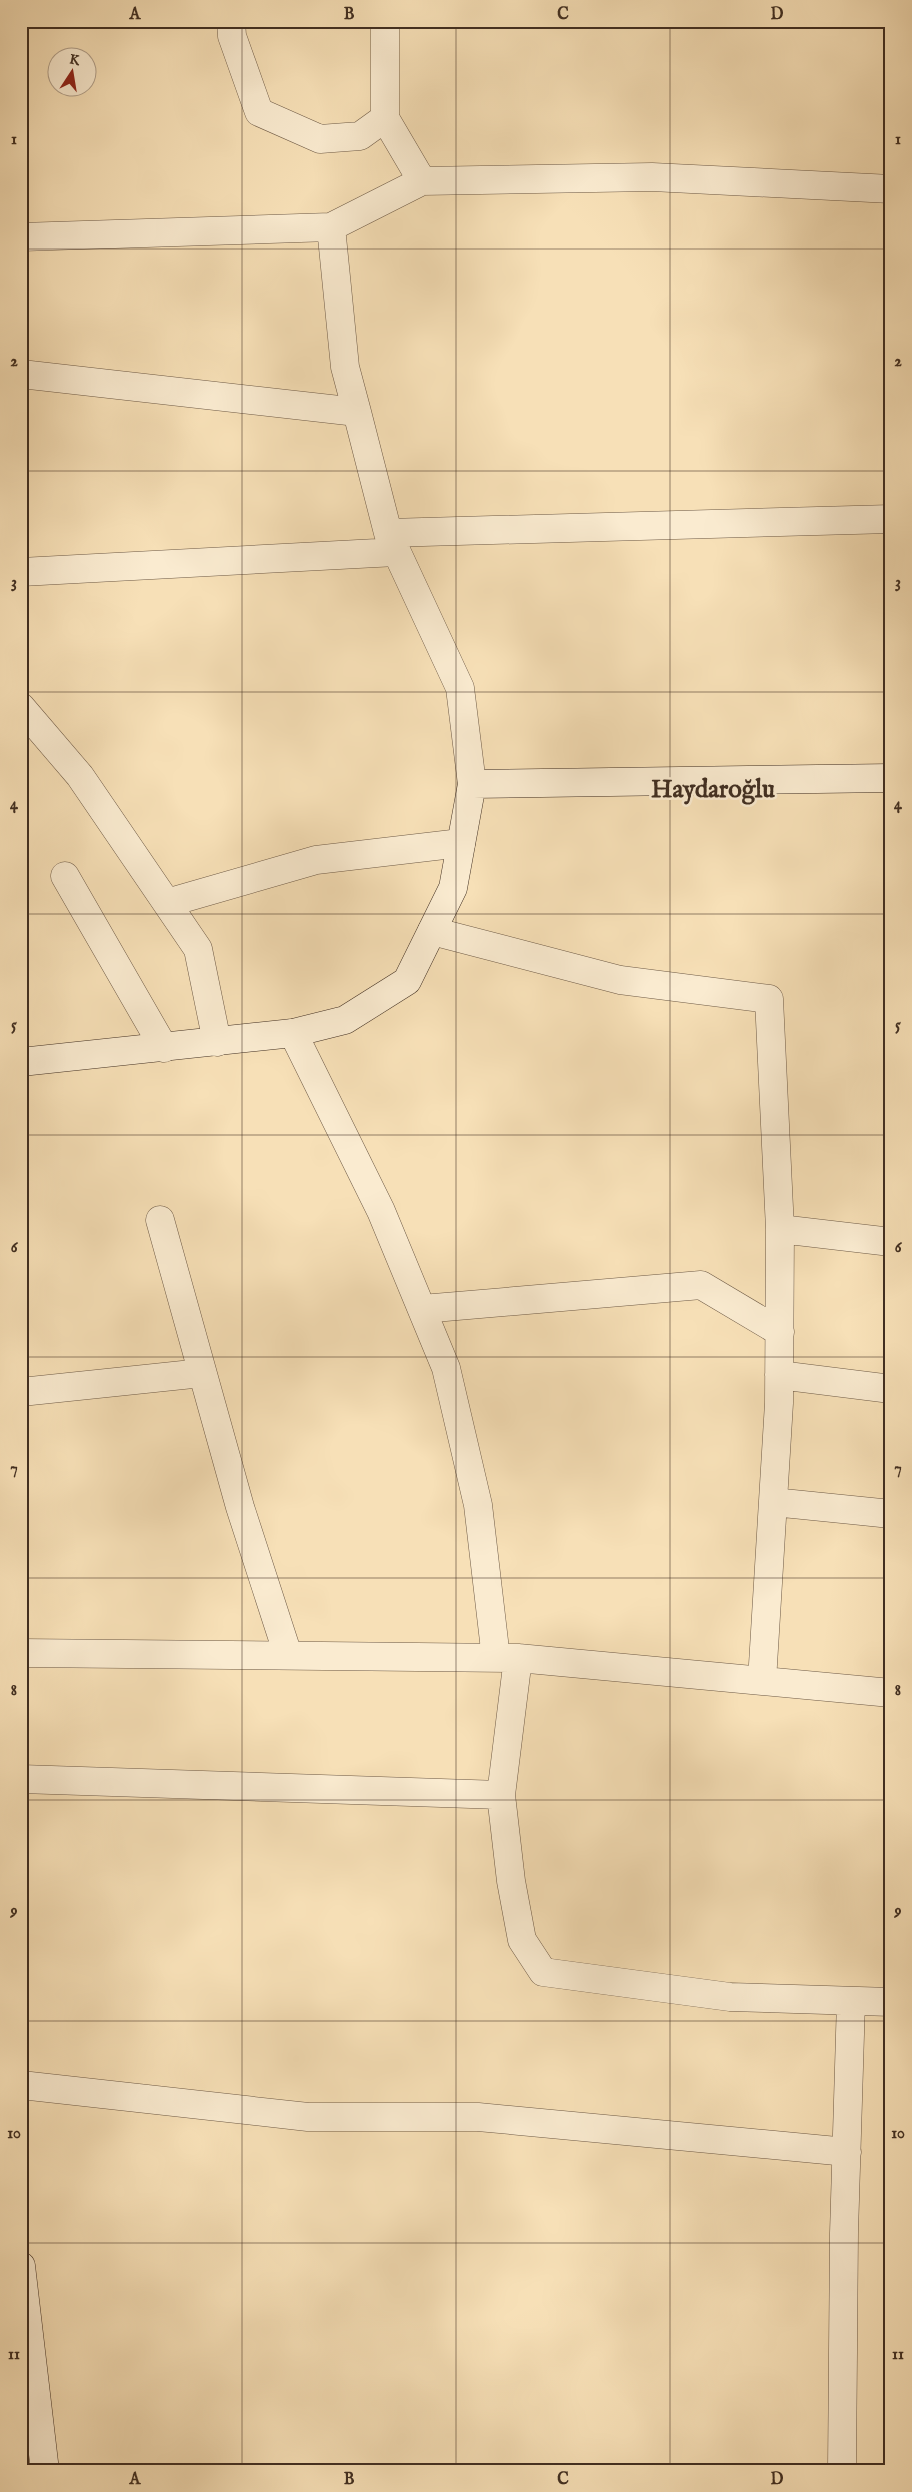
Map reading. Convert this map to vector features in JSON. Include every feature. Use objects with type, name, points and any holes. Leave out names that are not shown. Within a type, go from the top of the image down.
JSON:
[{"type":"street","points":[[231,21],[232,36],[259,112],[320,139],[360,136],[385,118]]},
{"type":"street","points":[[385,21],[385,118],[422,181]]},
{"type":"street","points":[[21,237],[331,227],[422,181],[652,178],[891,189]]},
{"type":"street","points":[[21,1062],[292,1033],[345,1020],[407,981],[453,888],[472,784],[460,688],[392,542],[345,367],[331,227]]},
{"type":"street","points":[[21,374],[356,412]]},
{"type":"street","points":[[21,572],[392,542],[891,519]]},
{"type":"street","points":[[21,707],[32,735],[80,776],[168,902],[198,950],[216,1042]]},
{"type":"street","points":[[472,784],[891,778]]},
{"type":"street","points":[[168,902],[316,860],[461,843]]},
{"type":"street","points":[[65,876],[164,1048]]},
{"type":"street","points":[[432,931],[620,980],[769,1000],[780,1229],[780,1332],[773,1502],[762,1681]]},
{"type":"street","points":[[292,1033],[381,1211],[446,1368],[478,1504],[507,1658],[501,1794],[511,1881],[522,1940],[543,1972],[730,1997],[891,2002]]},
{"type":"street","points":[[160,1220],[240,1507],[288,1655]]},
{"type":"street","points":[[780,1229],[891,1242]]},
{"type":"street","points":[[422,1309],[701,1285],[780,1332]]},
{"type":"street","points":[[21,1392],[202,1372]]},
{"type":"street","points":[[779,1375],[891,1389]]},
{"type":"street","points":[[773,1502],[891,1514]]},
{"type":"street","points":[[21,1653],[507,1658],[891,1693]]},
{"type":"street","points":[[21,1778],[501,1794]]},
{"type":"street","points":[[842,2471],[851,2001]]},
{"type":"street","points":[[21,2086],[308,2117],[478,2117],[847,2152]]},
{"type":"street","points":[[21,2266],[45,2471]]},
{"type":"district","name":"Haydaroğlu","points":[[713,788]]}]
